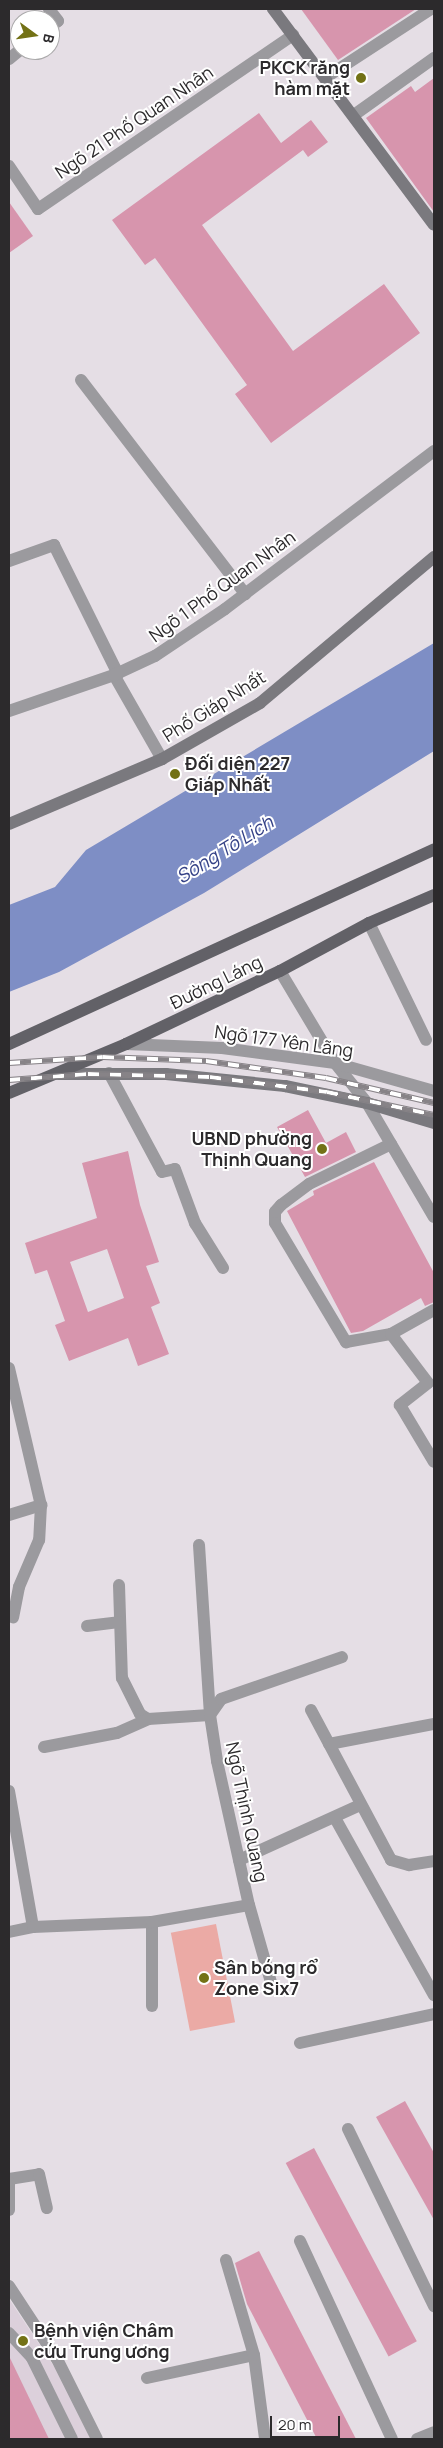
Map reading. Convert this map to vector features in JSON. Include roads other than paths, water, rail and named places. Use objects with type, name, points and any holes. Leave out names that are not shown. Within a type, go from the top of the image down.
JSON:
[{"type":"main road","points":[[273,9],[354,115],[434,226]]},
{"type":"main road","name":"Phố Giáp Nhất","points":[[9,824],[162,759],[260,703],[434,557]]},
{"type":"main road","name":"Đường Láng","points":[[9,1044],[434,849]]},
{"type":"main road","name":"Đường Láng","points":[[9,1093],[126,1044],[280,971],[370,922],[434,895]]},
{"type":"main road","points":[[58,1074],[166,1074],[285,1086],[367,1103],[434,1123]]},
{"type":"street","points":[[325,78],[431,9]]},
{"type":"street","name":"Ngõ 21 Phố Quan Nhân","points":[[9,166],[38,208],[292,35]]},
{"type":"street","points":[[354,115],[434,58]]},
{"type":"street","points":[[81,380],[245,594]]},
{"type":"street","name":"Ngõ 1 Phố Quan Nhân","points":[[9,711],[116,675],[155,656],[245,594],[434,451]]},
{"type":"street","points":[[9,561],[54,545],[116,675],[162,759]]},
{"type":"street","points":[[370,922],[426,1040]]},
{"type":"street","points":[[280,971],[335,1063],[367,1103],[434,1217]]},
{"type":"street","name":"Ngõ 177 Yên Lãng","points":[[126,1044],[222,1048],[335,1063],[434,1091]]},
{"type":"street","points":[[109,1073],[162,1172],[175,1169],[195,1223],[224,1268]]},
{"type":"street","points":[[391,1144],[309,1184],[281,1205],[274,1218],[340,1338],[352,1343],[391,1334],[434,1310]]},
{"type":"street","points":[[391,1334],[428,1383],[400,1405],[434,1462]]},
{"type":"street","points":[[9,1368],[41,1505],[39,1540],[19,1587],[13,1617]]},
{"type":"street","points":[[9,1515],[41,1505]]},
{"type":"street","name":"Ngõ Thịnh Quang","points":[[9,1932],[33,1926],[152,1922],[249,1905],[210,1715],[199,1545]]},
{"type":"street","points":[[119,1586],[122,1678],[140,1714],[148,1719]]},
{"type":"street","points":[[87,1626],[119,1622]]},
{"type":"street","points":[[44,1747],[117,1733],[148,1719],[210,1715],[221,1699],[342,1657]]},
{"type":"street","points":[[311,1710],[391,1860],[409,1865],[434,1861]]},
{"type":"street","points":[[329,1744],[434,1724]]},
{"type":"street","points":[[9,1791],[33,1926]]},
{"type":"street","points":[[239,1860],[335,1818],[360,1804]]},
{"type":"street","points":[[335,1818],[434,1995]]},
{"type":"street","points":[[249,1905],[273,1989]]},
{"type":"street","points":[[152,1922],[152,2006]]},
{"type":"street","points":[[300,2043],[434,2014]]},
{"type":"street","points":[[348,2129],[434,2306]]},
{"type":"street","points":[[9,2210],[9,2181],[39,2174],[47,2208]]},
{"type":"street","points":[[300,2241],[392,2439]]},
{"type":"street","points":[[226,2260],[254,2355],[265,2439]]},
{"type":"street","points":[[9,2286],[57,2359],[98,2439]]},
{"type":"street","points":[[9,2333],[32,2358],[72,2439]]},
{"type":"street","points":[[147,2378],[254,2355]]},
{"type":"street","points":[[416,2439],[434,2432]]},
{"type":"water","name":"Sông Tô Lịch","points":[[434,643],[434,751],[204,893],[59,972],[9,992],[9,905],[55,887],[86,850]]},
{"type":"railway","points":[[9,1063],[103,1057],[206,1061],[326,1078],[434,1103]]},
{"type":"railway","points":[[9,1080],[88,1074],[210,1077],[327,1092],[434,1115]]},
{"type":"place","name":"PKCK răng hàm mặt","points":[[361,78]]},
{"type":"place","name":"Đối diện 227 Giáp Nhất","points":[[175,774]]},
{"type":"place","name":"UBND phường Thịnh Quang","points":[[322,1149]]},
{"type":"place","name":"Sân bóng rổ Zone Six7","points":[[204,1978]]},
{"type":"place","name":"Bệnh viện Châm cứu Trung ương","points":[[23,2341]]}]
